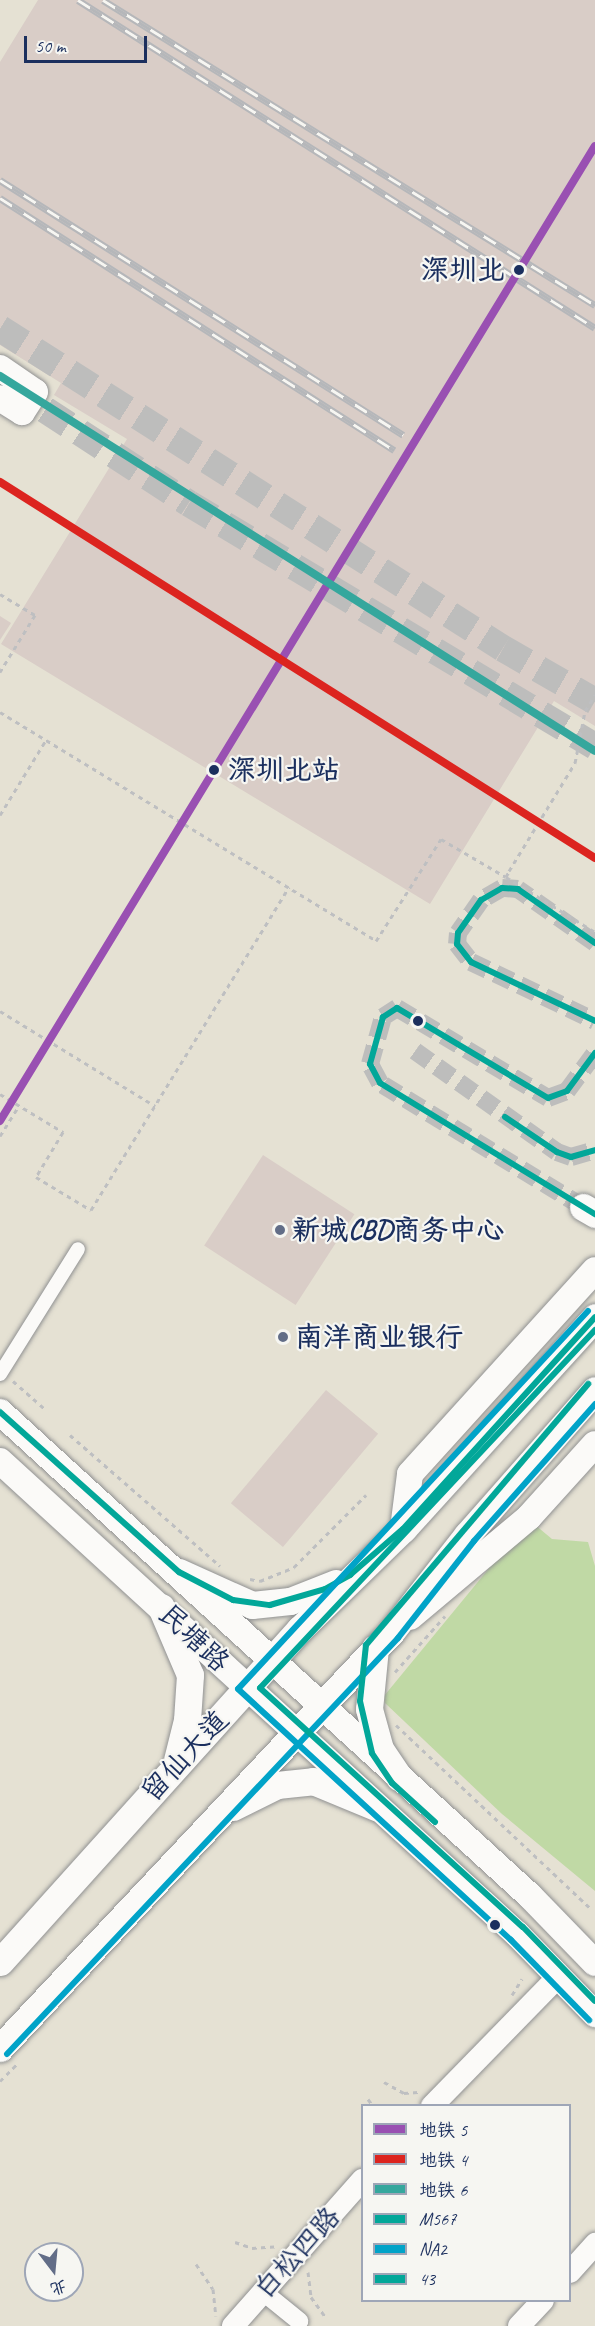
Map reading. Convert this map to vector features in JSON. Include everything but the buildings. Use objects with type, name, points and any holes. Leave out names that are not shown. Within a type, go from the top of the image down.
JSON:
[{"type":"main road","points":[[0,368],[34,392],[22,412],[0,398]]},
{"type":"main road","points":[[403,1528],[410,1474],[595,1270]]},
{"type":"main road","name":"留仙大道","points":[[0,1962],[176,1764],[350,1575],[403,1528],[595,1317]]},
{"type":"main road","points":[[399,1777],[381,1749],[369,1709],[383,1640],[467,1535],[595,1390]]},
{"type":"main road","name":"民塘路","points":[[0,1412],[179,1572],[271,1661],[399,1777],[595,1963]]},
{"type":"main road","points":[[0,2048],[319,1704],[383,1640],[521,1524],[595,1444]]},
{"type":"main road","name":"民塘路","points":[[0,1461],[559,1976],[595,2014]]},
{"type":"main road","points":[[98,1550],[123,1521]]},
{"type":"main road","points":[[179,1572],[252,1605],[290,1601],[350,1575]]},
{"type":"main road","points":[[161,1607],[190,1675],[188,1720],[176,1764]]},
{"type":"main road","points":[[204,1829],[255,1794],[296,1780],[331,1785],[378,1808]]},
{"type":"street","points":[[4,1375],[78,1250]]},
{"type":"street","points":[[434,2104],[559,1976]]},
{"type":"street","name":"白松四路","points":[[233,2326],[361,2182]]},
{"type":"street","points":[[571,2271],[595,2244]]},
{"type":"street","points":[[262,2292],[299,2321]]},
{"type":"street","points":[[519,2326],[542,2302]]},
{"type":"path","points":[[0,594],[35,615],[0,672]]},
{"type":"path","points":[[506,877],[575,764],[585,711],[595,695]]},
{"type":"path","points":[[0,712],[376,941],[441,838],[595,932]]},
{"type":"path","points":[[0,815],[46,740]]},
{"type":"path","points":[[0,1094],[63,1132],[36,1177],[91,1210],[289,887]]},
{"type":"path","points":[[0,1011],[155,1106]]},
{"type":"path","points":[[0,1137],[19,1106]]},
{"type":"path","points":[[4,1375],[45,1409]]},
{"type":"path","points":[[70,1435],[229,1572]]},
{"type":"path","points":[[247,1579],[260,1581],[294,1567],[366,1495]]},
{"type":"path","points":[[394,1722],[591,1909]]},
{"type":"path","points":[[368,2099],[372,2104]]},
{"type":"path","points":[[196,2264],[217,2302],[212,2326]]},
{"type":"path","points":[[309,2264],[311,2297],[326,2318]]},
{"type":"green space","points":[[534,1524],[552,1539],[588,1542],[595,1566],[595,1891],[502,1814],[385,1703],[384,1696],[500,1555]]},
{"type":"tunnel","points":[[0,328],[503,648],[595,701]]},
{"type":"tunnel","points":[[11,387],[189,503],[595,746]]},
{"type":"tunnel","points":[[595,943],[518,889],[502,888],[481,900],[458,933],[457,944],[471,962],[595,1021]]},
{"type":"tunnel","points":[[583,1207],[380,1083],[370,1064],[383,1017],[397,1008],[548,1098],[567,1091],[595,1053]]},
{"type":"tunnel","points":[[415,1051],[557,1152],[571,1157],[595,1150]]},
{"type":"railway","points":[[78,0],[595,328]]},
{"type":"railway","points":[[103,0],[595,305]]},
{"type":"railway","points":[[0,180],[403,435]]},
{"type":"railway","points":[[0,198],[394,450]]},
{"type":"metro line","name":"5","points":[[0,1121],[595,146]]},
{"type":"metro line","name":"6","points":[[0,376],[595,751]]},
{"type":"metro line","name":"4","points":[[0,482],[595,858]]},
{"type":"transit line","name":"M567","points":[[595,943],[518,889],[502,888],[481,900],[458,933],[457,944],[471,962],[595,1021]]},
{"type":"transit line","name":"M567","points":[[595,1053],[567,1091],[548,1098],[397,1008],[383,1017],[370,1064],[380,1083],[595,1214]]},
{"type":"transit line","name":"M567","points":[[505,1117],[557,1152],[571,1157],[595,1150]]},
{"type":"transit line","name":"NA2","points":[[588,1311],[238,1689],[511,1940],[589,2020]]},
{"type":"transit line","name":"M567","points":[[0,1412],[179,1572],[233,1600],[270,1605],[325,1589],[350,1575],[403,1529],[595,1317]]},
{"type":"transit line","name":"43","points":[[595,1330],[260,1688],[523,1927],[595,2001]]},
{"type":"transit line","name":"43","points":[[435,1822],[392,1783],[372,1753],[360,1701],[366,1645],[588,1384]]},
{"type":"transit line","name":"NA2","points":[[7,2054],[398,1638],[474,1541],[595,1404]]},
{"type":"place","name":"深圳北","points":[[519,270]]},
{"type":"place","name":"深圳北站","points":[[214,770]]},
{"type":"place","name":"新城CBD商务中心","points":[[280,1230]]},
{"type":"place","name":"南洋商业银行","points":[[283,1337]]}]
